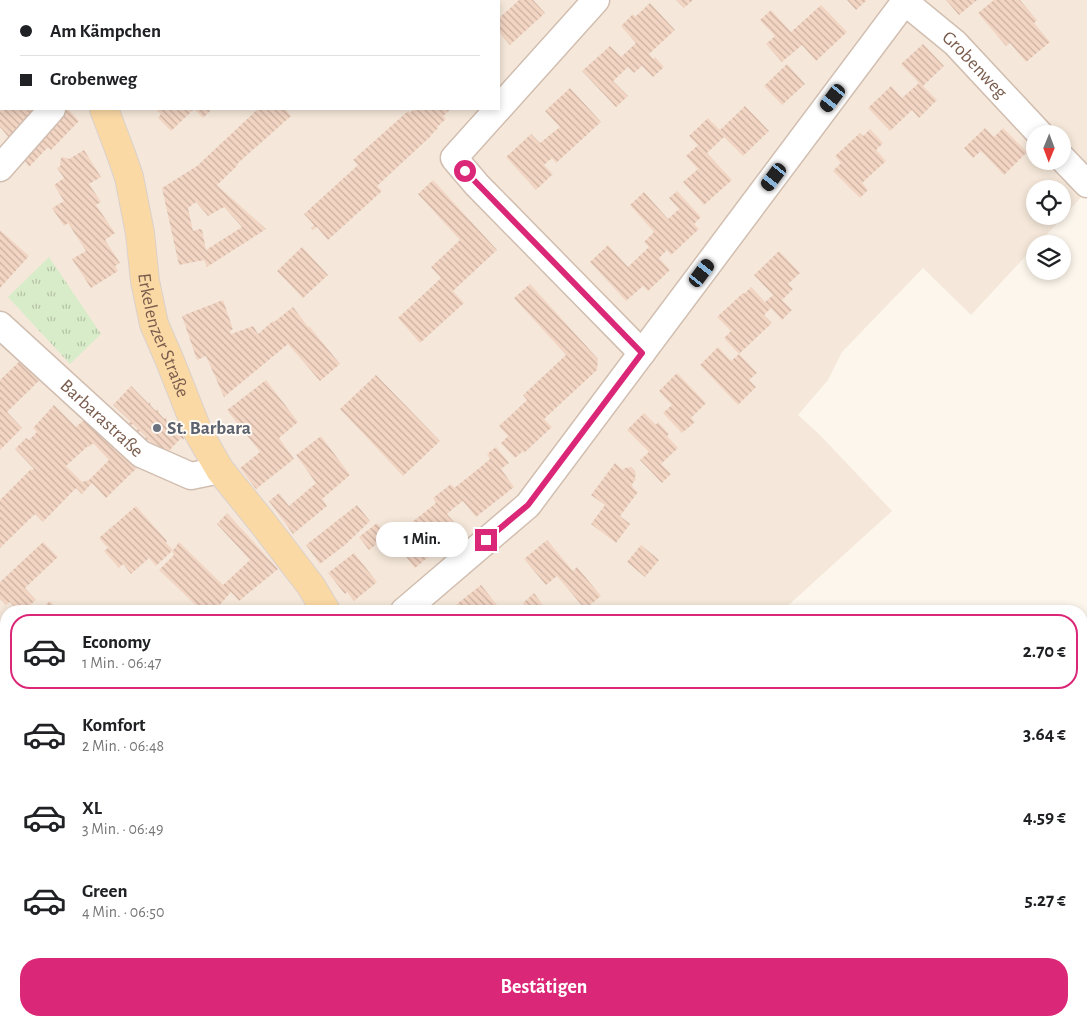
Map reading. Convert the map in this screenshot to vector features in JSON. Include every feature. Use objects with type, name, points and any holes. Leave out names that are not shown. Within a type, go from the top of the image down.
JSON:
[{"type":"main road","name":"Erkelenzer Straße","points":[[104,110],[129,177],[140,233],[145,281],[154,324],[198,432],[220,470],[311,586],[322,605]]},
{"type":"street","name":"Grobenweg","points":[[411,605],[528,505],[905,1],[955,44],[1032,125]]},
{"type":"street","points":[[500,106],[583,5]]},
{"type":"street","points":[[0,168],[51,110]]},
{"type":"street","points":[[496,110],[454,158],[477,185],[642,353]]},
{"type":"street","points":[[1071,167],[1087,184]]},
{"type":"street","name":"Barbarastraße","points":[[0,325],[141,454],[191,476],[220,470]]},
{"type":"shaded area","points":[[500,0],[1087,0],[1087,193],[1071,208],[1071,180],[1026,180],[1026,225],[1056,225],[1046,235],[1026,235],[1026,256],[971,315],[923,268],[842,352],[828,380],[798,415],[820,435],[892,511],[789,605],[0,605],[0,110],[500,110]]},
{"type":"green space","points":[[49,257],[101,334],[70,364],[8,297]]},
{"type":"building","points":[[519,0],[533,0],[545,13],[510,45],[500,33],[500,17]]},
{"type":"building","points":[[676,0],[693,0],[684,8]]},
{"type":"building","points":[[847,0],[867,0],[856,10]]},
{"type":"building","points":[[946,0],[977,0],[959,15]]},
{"type":"building","points":[[994,0],[1020,0],[1037,20],[1034,23],[1050,42],[1026,62],[1010,43],[1006,46],[978,13]]},
{"type":"building","points":[[650,3],[675,30],[649,54],[653,59],[655,57],[664,67],[653,77],[642,66],[634,73],[628,67],[613,81],[628,96],[616,107],[582,71],[610,46],[621,57],[636,43],[621,26],[633,14],[635,17]]},
{"type":"building","points":[[821,5],[847,32],[816,61],[802,45],[782,62],[766,44],[775,36],[760,20],[771,10],[791,32]]},
{"type":"building","points":[[923,44],[944,66],[923,86],[937,100],[919,118],[912,110],[890,131],[868,108],[891,86],[902,98],[919,83],[901,64]]},
{"type":"building","points":[[787,64],[805,84],[782,105],[764,86]]},
{"type":"building","points":[[570,88],[601,122],[556,163],[552,158],[544,165],[553,174],[536,190],[506,157],[531,134],[540,143],[560,127],[545,111]]},
{"type":"building","points":[[745,106],[769,131],[743,156],[724,137],[707,153],[732,180],[704,205],[683,182],[698,169],[686,156],[698,145],[689,136],[708,118],[720,130]]},
{"type":"building","points":[[0,110],[46,110],[12,141],[0,127]]},
{"type":"building","points":[[64,110],[69,110],[79,121],[51,150],[48,147],[29,167],[21,155]]},
{"type":"building","points":[[157,110],[193,110],[171,131],[158,118],[161,114]]},
{"type":"building","points":[[195,110],[211,110],[203,118]]},
{"type":"building","points":[[257,110],[286,110],[291,116],[237,164],[217,185],[266,229],[207,267],[204,260],[179,265],[162,188],[197,166]],"holes":[[[196,202],[208,216],[224,207],[242,227],[206,250],[202,230],[193,231],[188,208]]]},
{"type":"building","points":[[413,110],[450,110],[443,116],[446,119],[431,136],[377,186],[382,191],[328,240],[317,227],[313,230],[311,228],[314,225],[304,214],[358,165],[353,160],[408,111],[410,113]]},
{"type":"building","points":[[985,128],[994,137],[1003,128],[1026,153],[1004,175],[981,151],[973,158],[964,148]]},
{"type":"building","points":[[870,129],[883,143],[876,150],[886,161],[862,183],[868,190],[860,198],[833,171],[841,163],[835,156],[860,133],[863,136]]},
{"type":"building","points":[[84,150],[101,177],[89,184],[101,202],[96,205],[115,233],[105,240],[120,263],[115,266],[118,271],[91,288],[72,259],[86,251],[68,223],[64,226],[52,208],[64,201],[54,185],[64,178],[57,168],[61,165],[61,158],[69,159]]},
{"type":"building","points":[[433,180],[497,250],[453,291],[464,303],[420,343],[398,318],[441,278],[431,267],[460,240],[418,194]]},
{"type":"building","points":[[677,191],[701,217],[694,224],[699,229],[671,255],[667,250],[659,258],[670,270],[648,291],[643,286],[626,301],[590,262],[608,245],[628,267],[649,247],[644,242],[654,232],[630,205],[644,192],[668,219],[679,209],[669,198]]},
{"type":"building","points":[[0,230],[29,256],[0,288]]},
{"type":"building","points":[[302,247],[328,275],[303,298],[277,271]]},
{"type":"building","points":[[779,251],[800,273],[788,284],[793,289],[782,300],[792,310],[782,320],[771,308],[764,315],[772,323],[739,354],[724,338],[731,331],[717,317],[751,287],[765,302],[773,295],[754,275]]},
{"type":"building","points":[[530,284],[598,359],[597,370],[544,419],[552,427],[524,453],[523,451],[515,458],[501,443],[508,436],[499,426],[527,400],[523,395],[566,355],[514,298]]},
{"type":"building","points":[[223,300],[233,329],[230,331],[231,334],[253,326],[258,334],[293,307],[340,364],[320,381],[288,344],[224,397],[206,356],[197,360],[182,316]]},
{"type":"building","points":[[718,347],[731,361],[739,354],[757,373],[749,380],[756,387],[738,405],[700,365]]},
{"type":"building","points":[[24,357],[45,375],[7,412],[22,428],[0,450],[0,380]]},
{"type":"building","points":[[677,373],[706,403],[691,418],[695,422],[682,433],[663,413],[672,405],[659,391]]},
{"type":"building","points":[[376,375],[440,441],[403,476],[340,409]]},
{"type":"building","points":[[266,380],[298,422],[279,438],[294,459],[256,489],[240,468],[260,452],[227,410]]},
{"type":"building","name":"St. Barbara","points":[[131,386],[149,404],[149,402],[151,403],[150,405],[156,411],[157,409],[159,411],[164,419],[166,417],[166,421],[172,427],[174,426],[184,436],[183,440],[181,438],[167,453],[154,447],[148,439],[145,439],[146,437],[140,431],[136,431],[138,429],[133,424],[130,425],[129,423],[131,422],[113,405]]},
{"type":"building","points":[[54,405],[76,427],[87,417],[137,468],[106,498],[92,483],[82,494],[76,488],[43,522],[35,514],[0,548],[0,500],[31,469],[34,469],[15,449],[26,438],[29,440],[37,432],[33,428]],"holes":[[[93,443],[109,460],[89,480],[82,482],[66,466]]]},
{"type":"building","points":[[644,413],[656,425],[658,422],[678,448],[661,464],[671,474],[662,483],[640,460],[649,452],[627,430]]},
{"type":"building","points":[[321,436],[350,475],[322,499],[327,506],[293,534],[269,501],[279,493],[289,506],[316,483],[296,455]]},
{"type":"building","points":[[496,447],[509,463],[501,469],[514,487],[476,517],[463,501],[455,507],[447,514],[461,530],[415,568],[388,534],[398,527],[401,531],[436,503],[433,498],[451,484],[454,488],[472,474],[490,459],[487,454]]},
{"type":"building","points":[[615,463],[623,470],[631,467],[635,471],[636,476],[634,478],[636,479],[632,484],[633,488],[638,492],[620,516],[630,524],[616,543],[591,524],[605,505],[591,495]]},
{"type":"building","points":[[357,505],[370,521],[345,545],[320,564],[306,545]]},
{"type":"building","points":[[136,506],[173,550],[156,566],[149,558],[131,574],[123,564],[119,568],[104,551],[108,548],[99,538]]},
{"type":"building","points":[[227,513],[278,569],[239,601],[231,592],[220,605],[196,605],[159,570],[174,555],[172,552],[179,542],[223,585],[250,560],[217,524]]},
{"type":"building","points":[[377,523],[387,536],[369,550],[359,537]]},
{"type":"building","points":[[547,540],[573,571],[577,567],[601,596],[590,605],[582,605],[557,576],[546,585],[524,559]]},
{"type":"building","points":[[43,542],[58,557],[25,588],[36,600],[30,605],[13,605],[10,602],[6,605],[0,599],[0,582]]},
{"type":"building","points":[[641,545],[659,560],[645,577],[627,562]]},
{"type":"building","points":[[354,553],[377,582],[354,601],[347,592],[345,594],[328,573]]},
{"type":"building","points":[[481,585],[497,605],[456,605]]},
{"type":"building","points":[[534,593],[543,605],[524,605],[523,603]]},
{"type":"building","points":[[50,601],[54,605],[45,605]]},
{"type":"place","name":"St. Barbara","points":[[157,428]]},
{"type":"route","points":[[465,171],[642,353],[528,505],[486,540]]}]
